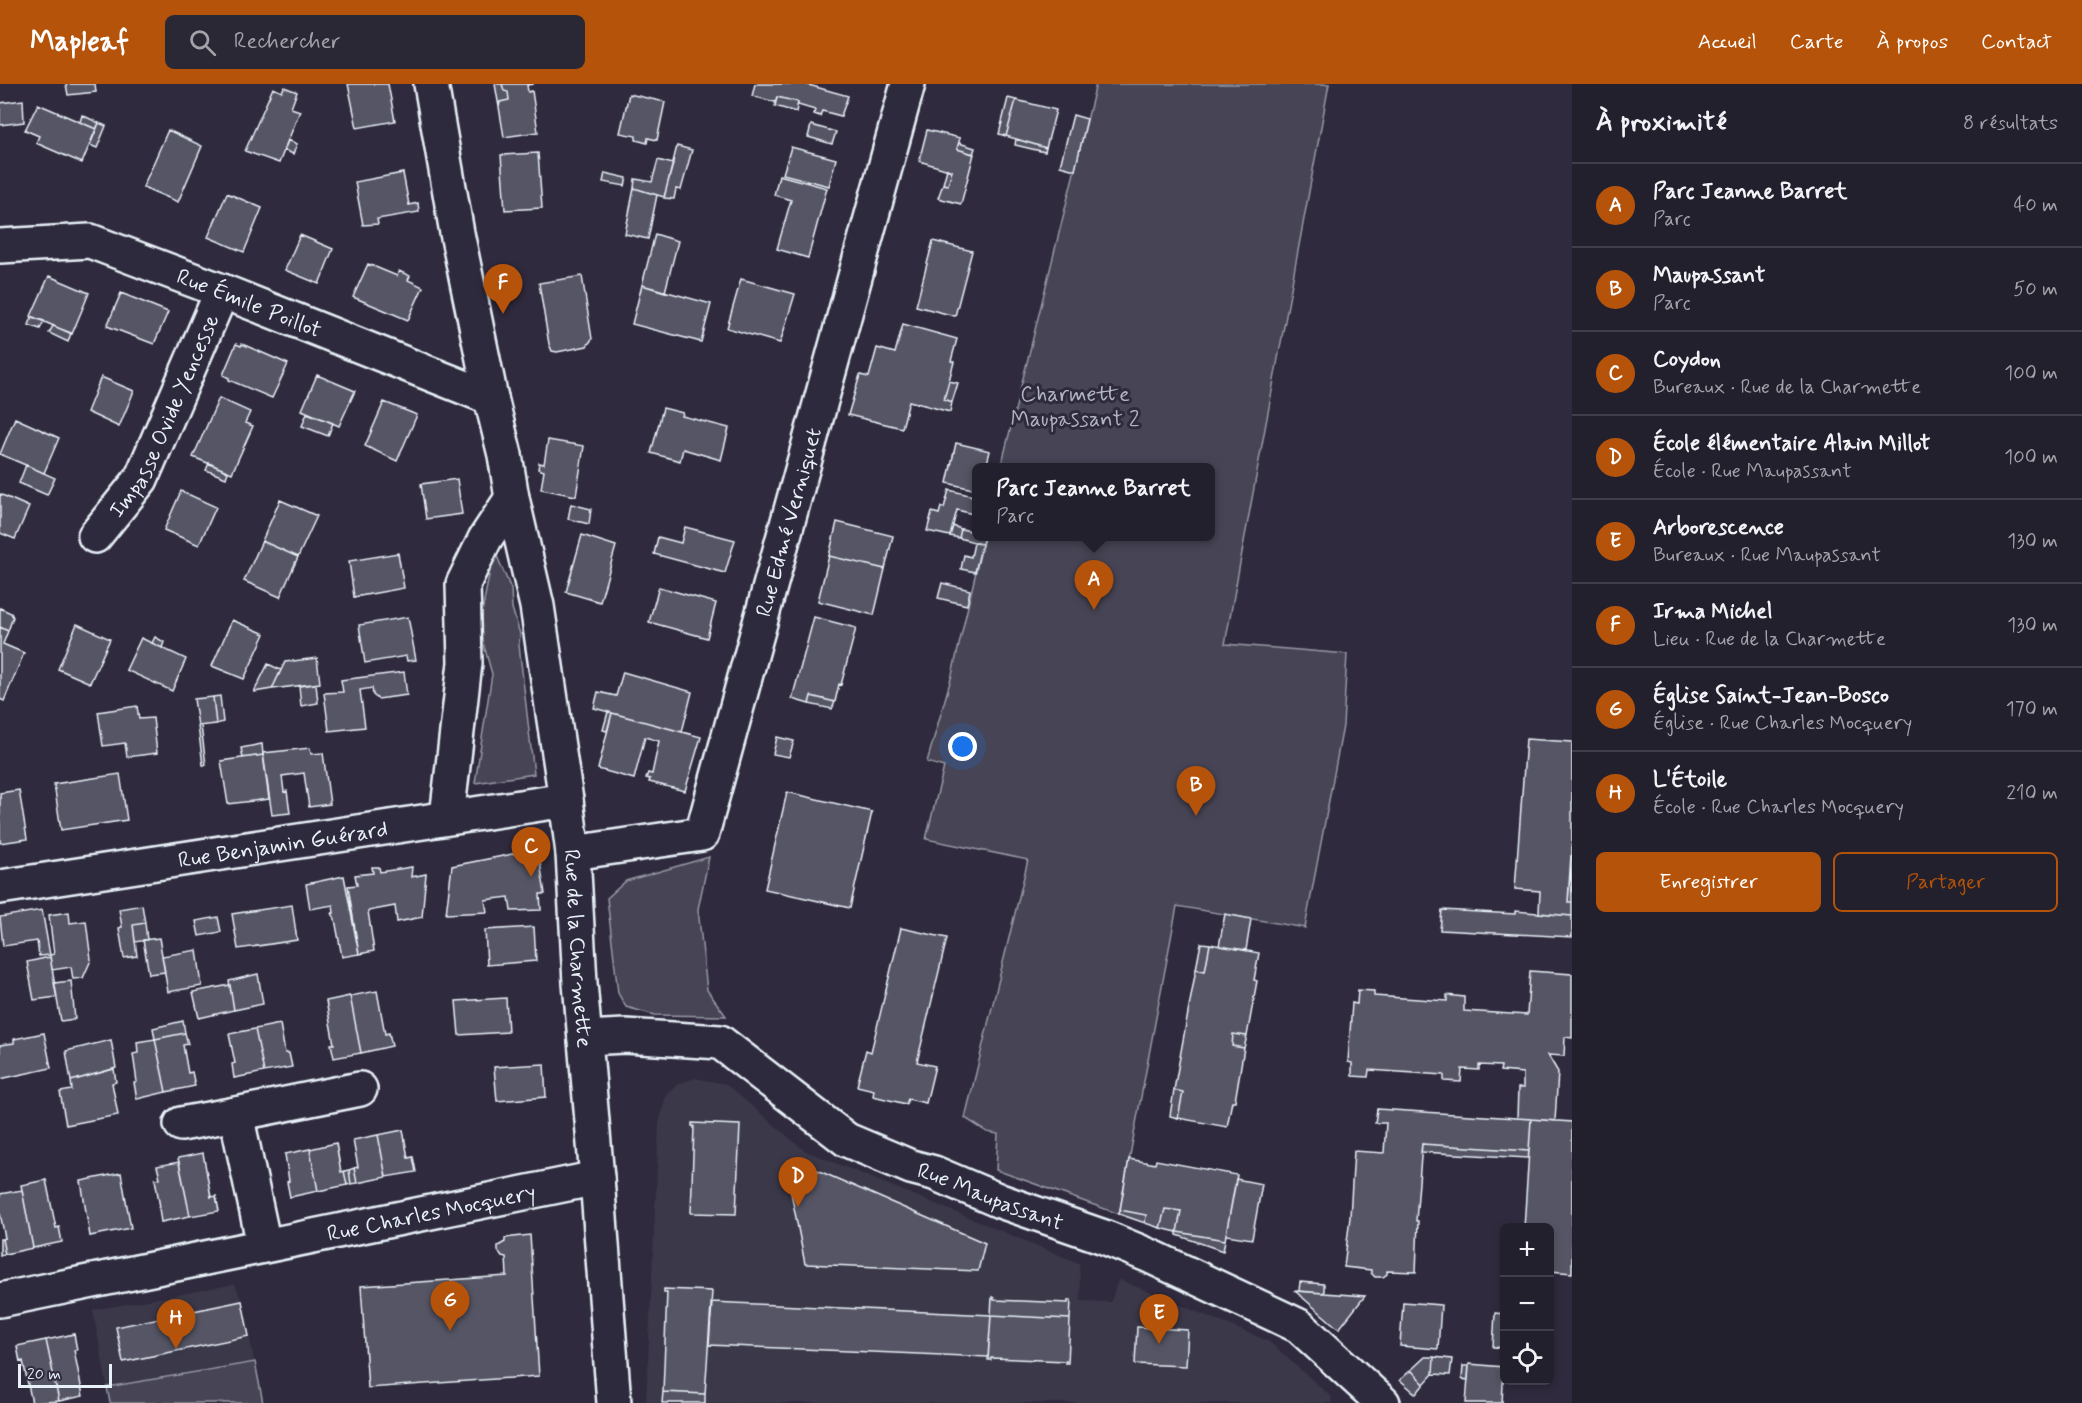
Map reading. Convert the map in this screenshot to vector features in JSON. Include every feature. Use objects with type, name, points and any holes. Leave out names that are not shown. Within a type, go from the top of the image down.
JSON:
[{"type":"street","name":"Rue de la Charmette","points":[[431,84],[457,233],[537,606],[566,800],[573,853],[614,1403]]},
{"type":"street","name":"Rue Edmé Verniquet","points":[[573,853],[702,834],[908,84]]},
{"type":"street","name":"Rue Émile Poillot","points":[[0,246],[90,241],[491,398]]},
{"type":"street","name":"Impasse Ovide Yencesse","points":[[95,536],[141,479],[222,291]]},
{"type":"street","points":[[447,817],[465,663],[463,584],[485,539],[512,498]]},
{"type":"street","name":"Rue Benjamin Guérard","points":[[0,887],[566,800]]},
{"type":"street","name":"Rue Maupassant","points":[[585,1038],[625,1036],[720,1042],[847,1140],[979,1193],[1104,1237],[1150,1256],[1299,1326],[1383,1403]]},
{"type":"street","points":[[180,1124],[360,1089]]},
{"type":"street","points":[[236,1114],[264,1245]]},
{"type":"street","name":"Rue Charles Mocquery","points":[[0,1300],[597,1178]]},
{"type":"shaded area","points":[[695,1078],[726,1084],[804,1150],[1079,1263],[1081,1301],[1111,1302],[1118,1279],[1268,1341],[1332,1397],[1331,1403],[646,1403],[659,1123],[666,1095],[678,1084]]},
{"type":"shaded area","points":[[235,1284],[242,1301],[263,1403],[110,1403],[93,1310]]},
{"type":"green space","name":"Charmette Maupassant 2","points":[[1096,84],[1329,84],[1225,644],[1347,654],[1343,726],[1305,928],[1177,906],[1119,1214],[996,1170],[998,1134],[987,1132],[965,1118],[1028,860],[926,839],[944,767],[927,762],[952,675],[983,541],[1215,541],[1215,463],[1002,463]]},
{"type":"green space","points":[[494,549],[511,589],[512,608],[520,634],[519,645],[534,774],[475,783],[492,674],[479,628]]},
{"type":"green space","points":[[709,857],[698,909],[707,990],[726,1016],[655,1015],[626,1007],[618,993],[607,898],[626,881]]},
{"type":"green space","points":[[255,1362],[263,1403],[110,1403],[107,1387]]},
{"type":"building","points":[[66,84],[95,84],[96,92],[68,95]]},
{"type":"building","points":[[348,84],[388,84],[395,121],[357,128]]},
{"type":"building","points":[[495,84],[502,84],[504,91],[508,92],[509,100],[500,102],[499,107]]},
{"type":"building","points":[[502,84],[534,84],[527,85],[528,92],[532,91],[538,132],[504,137],[499,107],[500,102],[509,100],[508,92],[504,91]]},
{"type":"building","points":[[755,84],[805,84],[848,96],[841,116],[822,111],[820,116],[814,114],[815,110],[798,105],[798,102],[777,97],[775,102],[752,96]]},
{"type":"building","points":[[284,87],[297,92],[291,108],[300,111],[279,163],[245,151],[273,88],[282,92]]},
{"type":"building","points":[[629,94],[665,102],[657,140],[648,138],[647,143],[636,140],[636,136],[620,133]]},
{"type":"building","points":[[777,97],[798,102],[796,112],[775,106]]},
{"type":"building","points":[[1008,98],[1016,100],[1006,136],[999,134]]},
{"type":"building","points":[[23,100],[24,122],[0,125],[0,103]]},
{"type":"building","points":[[1016,100],[1056,110],[1046,148],[1006,136]]},
{"type":"building","points":[[38,104],[96,129],[82,163],[36,143],[39,136],[25,130]]},
{"type":"building","points":[[82,115],[99,123],[96,129],[80,122]]},
{"type":"building","points":[[1073,115],[1087,119],[1075,170],[1060,166]]},
{"type":"building","points":[[99,123],[106,126],[97,148],[90,145]]},
{"type":"building","points":[[811,125],[836,132],[832,144],[808,137]]},
{"type":"building","points":[[168,130],[202,146],[178,202],[143,187]]},
{"type":"building","points":[[927,130],[960,138],[957,149],[974,154],[961,204],[938,198],[943,184],[948,185],[952,171],[919,161]]},
{"type":"building","points":[[1016,139],[1046,148],[1045,152],[1015,145]]},
{"type":"building","points":[[288,140],[297,144],[293,154],[284,150]]},
{"type":"building","points":[[959,143],[975,148],[973,154],[957,149]]},
{"type":"building","points":[[677,146],[692,150],[681,190],[676,189],[674,199],[664,198]]},
{"type":"building","points":[[791,147],[836,159],[829,186],[783,174]]},
{"type":"building","points":[[538,153],[542,208],[505,210],[501,155]]},
{"type":"building","points":[[658,160],[673,164],[664,197],[634,188],[635,179],[652,182]]},
{"type":"building","points":[[947,169],[952,171],[948,185],[943,184]]},
{"type":"building","points":[[403,173],[409,205],[418,203],[419,212],[377,219],[378,224],[363,225],[355,182]]},
{"type":"building","points":[[605,173],[627,178],[625,186],[603,182]]},
{"type":"building","points":[[779,175],[827,188],[808,258],[777,249],[791,200],[774,195]]},
{"type":"building","points":[[634,188],[657,195],[648,239],[625,234]]},
{"type":"building","points":[[227,193],[262,208],[244,252],[208,237]]},
{"type":"building","points":[[655,234],[678,241],[665,292],[642,285]]},
{"type":"building","points":[[300,235],[333,249],[319,284],[285,270]]},
{"type":"building","points":[[933,241],[972,251],[955,316],[916,306]]},
{"type":"building","points":[[368,264],[397,276],[399,271],[410,276],[408,280],[423,287],[408,320],[353,297]]},
{"type":"building","points":[[49,276],[89,293],[72,334],[31,316]]},
{"type":"building","points":[[582,276],[592,339],[587,346],[552,351],[539,283]]},
{"type":"building","points":[[741,279],[795,294],[780,343],[727,328]]},
{"type":"building","points":[[642,285],[711,304],[701,342],[632,324]]},
{"type":"building","points":[[121,293],[168,312],[154,344],[107,326]]},
{"type":"building","points":[[32,317],[44,321],[40,329],[29,325]]},
{"type":"building","points":[[903,324],[957,339],[951,361],[954,362],[944,399],[952,402],[950,412],[909,401],[902,428],[848,415],[860,375],[869,377],[877,348],[895,353]]},
{"type":"building","points":[[53,326],[71,333],[68,342],[49,333]]},
{"type":"building","points":[[236,344],[241,346],[242,344],[288,364],[272,398],[229,380],[223,375]]},
{"type":"building","points":[[317,375],[355,391],[339,426],[302,410]]},
{"type":"building","points":[[101,377],[134,391],[119,427],[87,412]]},
{"type":"building","points":[[949,381],[958,383],[952,402],[944,399]]},
{"type":"building","points":[[219,398],[250,412],[245,423],[253,426],[232,473],[193,457]]},
{"type":"building","points":[[384,402],[417,415],[397,461],[365,446]]},
{"type":"building","points":[[663,408],[683,413],[682,416],[729,428],[721,460],[683,449],[680,461],[651,453]]},
{"type":"building","points":[[307,413],[333,423],[328,436],[302,426]]},
{"type":"building","points":[[15,418],[59,438],[44,473],[0,454]]},
{"type":"building","points":[[548,440],[584,446],[576,496],[541,489],[544,471],[538,469],[539,463],[544,464]]},
{"type":"building","points":[[956,443],[990,451],[987,463],[972,463],[972,489],[947,483]]},
{"type":"building","points":[[209,463],[228,472],[226,478],[206,470]]},
{"type":"building","points":[[26,465],[55,478],[47,495],[19,483]]},
{"type":"building","points":[[457,479],[462,514],[426,519],[421,484]]},
{"type":"building","points":[[949,490],[972,496],[972,514],[957,510],[950,536],[927,531],[932,512],[939,514],[941,507],[944,508]]},
{"type":"building","points":[[181,491],[216,507],[199,545],[164,530]]},
{"type":"building","points":[[0,494],[29,507],[15,539],[0,533]]},
{"type":"building","points":[[280,500],[317,516],[298,557],[262,541]]},
{"type":"building","points":[[571,504],[591,509],[589,524],[568,519]]},
{"type":"building","points":[[837,522],[893,536],[885,569],[829,556]]},
{"type":"building","points":[[953,526],[961,529],[959,538],[950,536]]},
{"type":"building","points":[[685,527],[735,540],[725,573],[654,554],[658,537],[681,543]]},
{"type":"building","points":[[961,529],[972,531],[972,541],[983,541],[982,544],[959,538]]},
{"type":"building","points":[[582,535],[616,546],[600,602],[566,592]]},
{"type":"building","points":[[262,541],[298,557],[280,597],[244,581]]},
{"type":"building","points":[[974,543],[982,544],[975,572],[961,569],[964,555],[971,557]]},
{"type":"building","points":[[398,553],[404,588],[354,597],[349,561]]},
{"type":"building","points":[[829,556],[885,569],[874,615],[818,601]]},
{"type":"building","points":[[942,583],[970,590],[967,605],[938,598]]},
{"type":"building","points":[[659,587],[716,603],[707,638],[649,622]]},
{"type":"building","points":[[0,608],[11,613],[13,617],[8,631],[0,627]]},
{"type":"building","points":[[408,617],[416,660],[407,661],[406,656],[365,663],[359,625]]},
{"type":"building","points":[[814,617],[856,628],[835,702],[811,696],[809,704],[792,699]]},
{"type":"building","points":[[232,620],[265,634],[244,679],[212,666]]},
{"type":"building","points":[[77,624],[110,639],[90,683],[58,669]]},
{"type":"building","points":[[0,627],[8,631],[3,644],[24,653],[4,701],[0,699]]},
{"type":"building","points":[[155,637],[164,642],[162,648],[152,643]]},
{"type":"building","points":[[141,638],[186,659],[172,691],[126,670]]},
{"type":"building","points":[[317,658],[320,683],[272,689],[285,662]]},
{"type":"building","points":[[268,664],[281,670],[272,689],[254,692]]},
{"type":"building","points":[[404,672],[407,695],[378,699],[373,695],[372,688],[360,690],[365,727],[329,731],[324,693],[343,692],[341,680]]},
{"type":"building","points":[[623,672],[692,692],[682,732],[594,708],[598,692],[616,696]]},
{"type":"building","points":[[316,684],[318,703],[301,706],[299,686]]},
{"type":"building","points":[[220,696],[223,722],[216,724],[213,697]]},
{"type":"building","points":[[811,696],[835,702],[832,709],[809,704]]},
{"type":"building","points":[[213,697],[216,724],[198,726],[194,699]]},
{"type":"building","points":[[137,706],[139,719],[153,718],[157,753],[127,757],[125,743],[103,746],[98,712]]},
{"type":"building","points":[[608,712],[612,713],[607,731],[603,730]]},
{"type":"building","points":[[612,713],[701,737],[685,791],[649,782],[650,779],[646,778],[648,773],[652,774],[659,741],[645,737],[634,779],[598,769]]},
{"type":"building","points":[[198,726],[201,726],[206,765],[203,765]]},
{"type":"building","points":[[777,737],[794,741],[789,757],[773,754]]},
{"type":"building","points":[[1526,739],[1572,742],[1572,856],[1568,902],[1572,902],[1572,916],[1539,913],[1540,891],[1515,889]]},
{"type":"building","points":[[262,744],[263,755],[243,758],[241,748]]},
{"type":"building","points":[[310,748],[311,754],[323,753],[330,804],[309,807],[304,773],[282,776],[290,813],[272,815],[263,753]]},
{"type":"building","points":[[263,755],[269,799],[228,804],[221,761]]},
{"type":"building","points":[[120,774],[127,820],[61,830],[54,784]]},
{"type":"building","points":[[19,790],[27,839],[0,843],[0,793]]},
{"type":"building","points":[[787,792],[872,812],[850,908],[765,889]]},
{"type":"building","points":[[538,849],[545,894],[540,894],[541,910],[511,911],[509,897],[485,900],[487,912],[446,914],[452,866]]},
{"type":"building","points":[[1571,855],[1572,902],[1568,902]]},
{"type":"building","points":[[372,867],[379,867],[380,872],[412,867],[411,877],[426,874],[422,917],[397,922],[395,906],[368,911],[374,951],[359,954],[348,886],[357,885],[355,875],[373,873]]},
{"type":"building","points":[[344,876],[359,954],[342,957],[332,913],[334,913],[333,905],[310,909],[306,884]]},
{"type":"building","points":[[142,905],[145,923],[133,925],[137,956],[124,958],[119,928],[122,927],[119,909]]},
{"type":"building","points":[[292,905],[297,940],[238,949],[232,914]]},
{"type":"building","points":[[42,910],[50,955],[39,956],[37,941],[3,946],[0,917]]},
{"type":"building","points":[[1442,910],[1515,914],[1515,911],[1572,916],[1572,937],[1440,930]]},
{"type":"building","points":[[69,912],[70,923],[86,921],[91,960],[83,978],[73,979],[71,967],[52,970],[50,955],[54,954],[49,915]]},
{"type":"building","points":[[1225,914],[1251,919],[1246,950],[1219,946]]},
{"type":"building","points":[[218,917],[221,932],[199,936],[196,921]]},
{"type":"building","points":[[145,923],[147,940],[135,942],[133,925]]},
{"type":"building","points":[[534,927],[536,961],[487,965],[485,930]]},
{"type":"building","points":[[901,928],[947,938],[917,1062],[935,1066],[926,1103],[908,1099],[906,1104],[873,1096],[874,1090],[857,1086],[866,1050],[871,1052]]},
{"type":"building","points":[[159,938],[165,972],[149,974],[143,940]]},
{"type":"building","points":[[1201,943],[1210,944],[1205,971],[1196,969]]},
{"type":"building","points":[[1210,944],[1259,953],[1254,980],[1257,981],[1247,1036],[1233,1034],[1232,1046],[1244,1048],[1235,1101],[1232,1101],[1227,1127],[1178,1118],[1183,1092],[1174,1090],[1196,969],[1205,971]]},
{"type":"building","points":[[197,950],[202,986],[168,992],[162,956]]},
{"type":"building","points":[[50,957],[57,997],[34,1000],[27,962]]},
{"type":"building","points":[[1530,971],[1572,974],[1572,1038],[1565,1037],[1564,1056],[1548,1055],[1558,1072],[1555,1121],[1517,1118],[1518,1088],[1523,1088],[1523,1073],[1500,1071],[1501,1066],[1479,1065],[1479,1070],[1462,1069],[1461,1082],[1444,1081],[1444,1075],[1369,1070],[1368,1077],[1352,1076],[1352,1063],[1348,1062],[1352,1003],[1357,1004],[1358,990],[1374,991],[1374,996],[1447,1001],[1447,995],[1464,997],[1464,1011],[1527,1015]]},
{"type":"building","points":[[258,974],[263,1004],[234,1010],[229,981]]},
{"type":"building","points":[[71,981],[75,1019],[61,1021],[54,983]]},
{"type":"building","points":[[230,985],[234,1010],[199,1018],[193,992]]},
{"type":"building","points":[[377,991],[385,1034],[389,1033],[392,1046],[361,1053],[350,996]]},
{"type":"building","points":[[350,996],[361,1053],[334,1058],[331,1044],[334,1044],[326,1001]]},
{"type":"building","points":[[506,998],[508,1032],[459,1035],[456,1001]]},
{"type":"building","points":[[183,1021],[185,1033],[155,1039],[153,1028]]},
{"type":"building","points":[[280,1024],[285,1053],[289,1053],[292,1067],[264,1072],[255,1029]]},
{"type":"building","points":[[255,1029],[264,1072],[234,1078],[232,1064],[235,1063],[229,1034]]},
{"type":"building","points":[[44,1033],[51,1068],[0,1079],[0,1045],[14,1043],[14,1039]]},
{"type":"building","points":[[185,1033],[188,1044],[183,1045],[188,1073],[192,1072],[195,1086],[166,1092],[155,1039]]},
{"type":"building","points":[[1233,1034],[1247,1036],[1244,1048],[1232,1046]]},
{"type":"building","points":[[155,1039],[166,1092],[137,1099],[133,1054],[138,1053],[137,1042]]},
{"type":"building","points":[[111,1040],[116,1068],[71,1081],[66,1051]]},
{"type":"building","points":[[544,1064],[546,1097],[497,1101],[494,1067]]},
{"type":"building","points":[[114,1069],[116,1082],[112,1083],[118,1115],[66,1125],[60,1092],[72,1090],[71,1081]]},
{"type":"building","points":[[1174,1090],[1183,1092],[1178,1118],[1170,1116]]},
{"type":"building","points":[[1377,1109],[1531,1119],[1529,1151],[1422,1144],[1416,1221],[1418,1221],[1416,1272],[1387,1271],[1383,1277],[1375,1277],[1371,1270],[1344,1267],[1354,1151],[1384,1153],[1386,1123],[1375,1123]]},
{"type":"building","points":[[1531,1119],[1572,1122],[1572,1273],[1554,1271],[1554,1223],[1524,1223]]},
{"type":"building","points":[[692,1123],[740,1125],[736,1214],[691,1213],[694,1126]]},
{"type":"building","points":[[403,1130],[408,1158],[413,1157],[416,1172],[386,1177],[378,1135]]},
{"type":"building","points":[[378,1135],[386,1177],[357,1183],[354,1168],[358,1167],[353,1140]]},
{"type":"building","points":[[336,1143],[341,1172],[344,1171],[347,1185],[318,1191],[310,1149]]},
{"type":"building","points":[[1422,1144],[1529,1151],[1528,1158],[1421,1152]]},
{"type":"building","points":[[310,1149],[318,1191],[290,1197],[285,1154]]},
{"type":"building","points":[[203,1153],[211,1197],[216,1196],[219,1211],[190,1216],[178,1158]]},
{"type":"building","points":[[1129,1159],[1155,1164],[1156,1160],[1237,1175],[1225,1240],[1177,1232],[1181,1211],[1165,1209],[1160,1228],[1145,1223],[1146,1215],[1120,1210]]},
{"type":"building","points":[[796,1161],[985,1243],[978,1271],[805,1264],[787,1172]]},
{"type":"building","points":[[179,1162],[190,1216],[161,1222],[155,1179],[160,1178],[157,1166]]},
{"type":"building","points":[[354,1168],[357,1183],[351,1184],[349,1170]]},
{"type":"building","points":[[349,1170],[351,1184],[347,1185],[344,1171]]},
{"type":"building","points":[[121,1173],[131,1228],[90,1236],[81,1181]]},
{"type":"building","points":[[1236,1179],[1262,1184],[1252,1239],[1226,1235]]},
{"type":"building","points":[[46,1180],[56,1228],[59,1227],[62,1242],[33,1248],[21,1185]]},
{"type":"building","points":[[22,1190],[33,1248],[5,1254],[0,1194]]},
{"type":"building","points":[[1165,1209],[1181,1211],[1177,1232],[1160,1228]]},
{"type":"building","points":[[1120,1210],[1146,1215],[1145,1223],[1119,1214]]},
{"type":"building","points":[[1177,1232],[1225,1240],[1223,1251],[1177,1235]]},
{"type":"building","points":[[530,1235],[539,1376],[368,1388],[361,1286],[507,1276],[506,1257],[498,1251],[498,1246],[505,1242],[505,1238]]},
{"type":"building","points":[[0,1239],[2,1239],[5,1254],[0,1255]]},
{"type":"building","points":[[1300,1282],[1324,1284],[1324,1293],[1299,1291]]},
{"type":"building","points":[[664,1289],[712,1291],[705,1394],[663,1392],[667,1292],[664,1292]]},
{"type":"building","points":[[1295,1291],[1365,1296],[1339,1329]]},
{"type":"building","points":[[992,1297],[994,1300],[1068,1303],[1068,1300],[1071,1300],[1070,1319],[991,1315]]},
{"type":"building","points":[[242,1301],[249,1336],[123,1362],[116,1327]]},
{"type":"building","points":[[712,1302],[991,1315],[988,1357],[709,1345]]},
{"type":"building","points":[[1403,1302],[1441,1305],[1438,1349],[1400,1346]]},
{"type":"building","points":[[1495,1313],[1500,1314],[1500,1348],[1493,1347]]},
{"type":"building","points":[[991,1315],[1070,1319],[1068,1363],[1065,1363],[1066,1361],[991,1358],[988,1360]]},
{"type":"building","points":[[1137,1327],[1188,1330],[1186,1366],[1135,1364]]},
{"type":"building","points":[[74,1334],[77,1350],[74,1350],[83,1396],[59,1401],[46,1340]]},
{"type":"building","points":[[46,1340],[59,1401],[32,1403],[23,1361],[20,1362],[17,1346]]},
{"type":"building","points":[[1425,1357],[1434,1357],[1433,1374],[1424,1384],[1411,1370]]},
{"type":"building","points":[[1434,1357],[1452,1359],[1450,1375],[1433,1374]]},
{"type":"building","points":[[1469,1364],[1500,1367],[1500,1385],[1503,1385],[1502,1403],[1466,1403]]},
{"type":"building","points":[[1463,1366],[1469,1366],[1468,1380],[1462,1379]]},
{"type":"building","points":[[1411,1370],[1424,1384],[1416,1394],[1400,1380]]},
{"type":"building","points":[[663,1392],[705,1394],[705,1403],[662,1403]]},
{"type":"place","name":"Irma Michel","points":[[503,314]]},
{"type":"place","name":"Parc Jeanne Barret","points":[[1094,610]]},
{"type":"place","name":"Maupassant","points":[[1196,816]]},
{"type":"place","name":"Coydon","points":[[531,877]]},
{"type":"place","name":"École élémentaire Alain Millot","points":[[798,1207]]},
{"type":"place","name":"Église Saint-Jean-Bosco","points":[[450,1331]]},
{"type":"place","name":"Arborescence","points":[[1159,1344]]},
{"type":"place","name":"L'Étoile","points":[[176,1349]]}]
